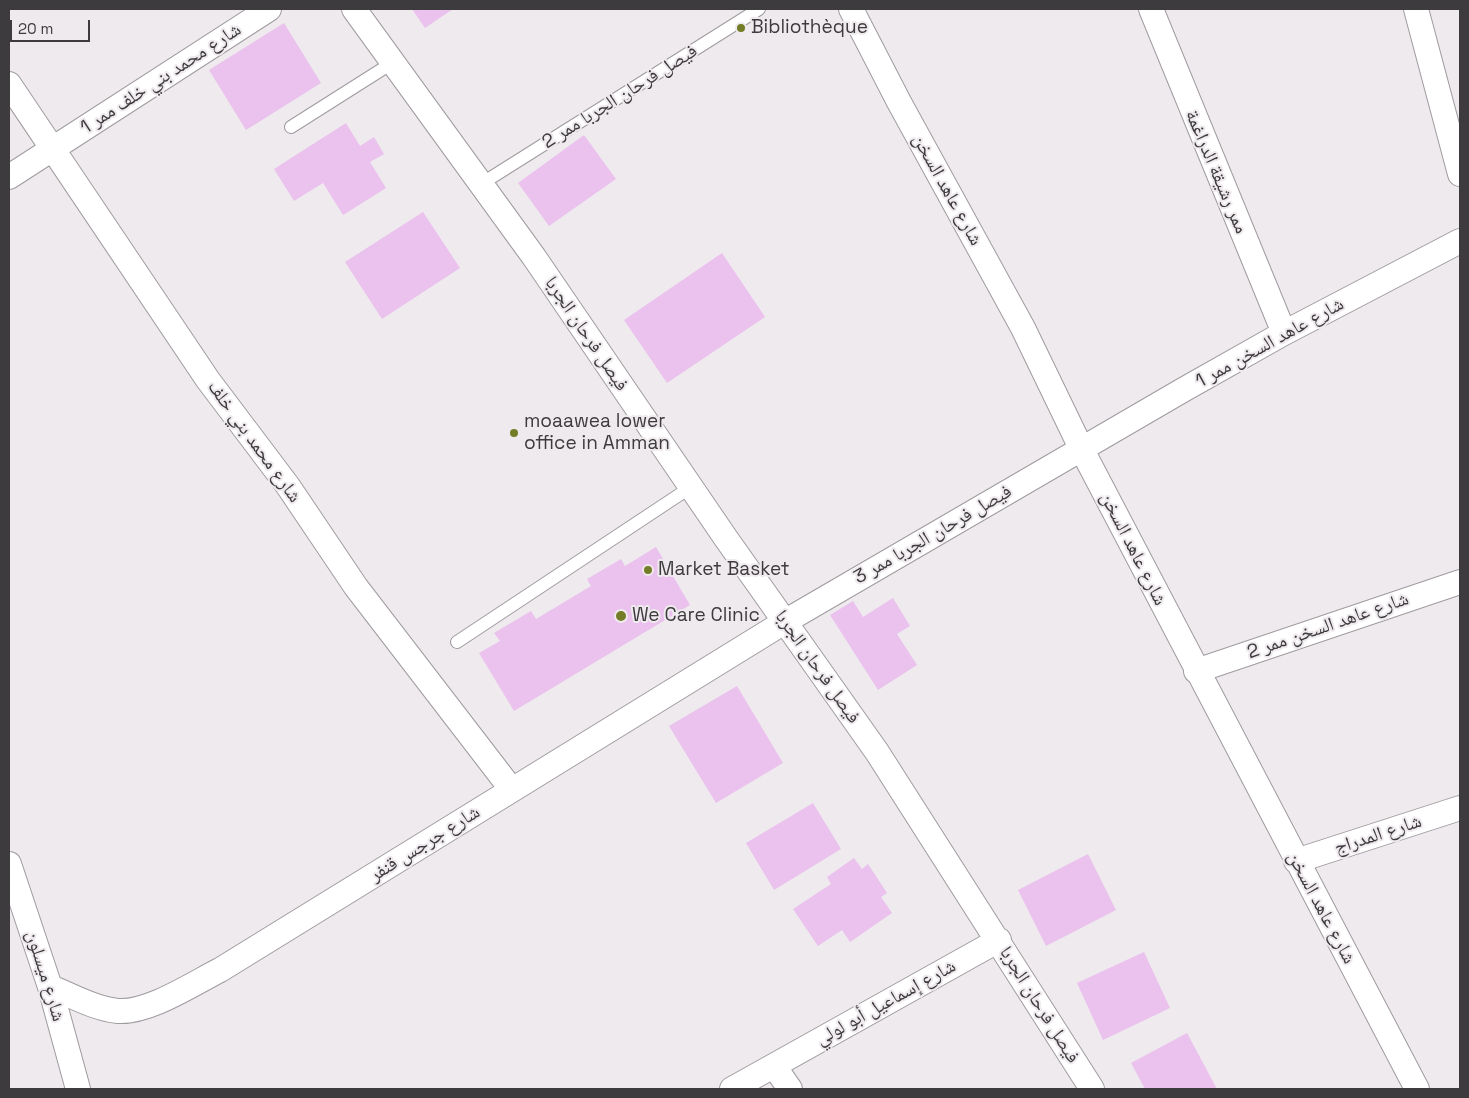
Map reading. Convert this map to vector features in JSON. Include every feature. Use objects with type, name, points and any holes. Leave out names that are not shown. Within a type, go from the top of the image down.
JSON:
[{"type":"street","name":"شارع محمد بني خلف ممر 1","points":[[9,177],[270,9]]},
{"type":"street","name":"فيصل فرحان الجربا","points":[[354,9],[534,257],[691,487],[877,752],[999,940],[1092,1089]]},
{"type":"street","name":"شارع عاهد السخن","points":[[851,9],[899,102],[1024,328],[1081,448],[1196,671],[1417,1089]]},
{"type":"street","name":"ممر رشيقة الدراغمة","points":[[1151,9],[1284,334]]},
{"type":"street","points":[[1416,9],[1460,174]]},
{"type":"street","name":"شارع محمد بني خلف","points":[[9,84],[208,380],[288,486],[356,587],[512,790]]},
{"type":"street","name":"شارع عاهد السخن ممر 1","points":[[1081,448],[1284,334],[1460,241]]},
{"type":"street","name":"فيصل فرحان الجربا ممر 3","points":[[786,622],[1081,448]]},
{"type":"street","name":"شارع عاهد السخن ممر 2","points":[[1196,671],[1460,582]]},
{"type":"street","name":"شارع جرجس قنفر","points":[[50,986],[89,1003],[119,1011],[155,1004],[229,964],[786,622]]},
{"type":"street","name":"شارع المدراج","points":[[1296,862],[1460,808]]},
{"type":"street","name":"شارع ميسلون","points":[[9,864],[50,986],[78,1089]]},
{"type":"street","name":"شارع إسماعيل أبو لولي","points":[[732,1089],[999,940]]},
{"type":"street","points":[[774,1066],[790,1089]]},
{"type":"lane","name":"فيصل فرحان الجربا ممر 2","points":[[480,184],[759,9]]},
{"type":"lane","points":[[290,127],[392,63]]},
{"type":"lane","points":[[457,642],[691,487]]},
{"type":"building","points":[[412,9],[453,9],[425,28]]},
{"type":"building","points":[[284,23],[321,83],[246,130],[209,70]]},
{"type":"building","points":[[346,123],[360,146],[374,137],[384,154],[370,162],[386,188],[343,215],[323,183],[294,201],[274,169]]},
{"type":"building","points":[[584,135],[616,179],[549,226],[518,183]]},
{"type":"building","points":[[423,212],[460,268],[382,319],[345,262]]},
{"type":"building","points":[[722,253],[765,317],[667,383],[624,320]]},
{"type":"building","points":[[656,547],[690,605],[514,711],[479,653],[500,641],[494,633],[531,611],[536,619],[591,586],[587,579],[621,559],[625,566]]},
{"type":"building","points":[[893,598],[910,626],[897,634],[917,665],[878,690],[830,615],[853,601],[863,617]]},
{"type":"building","points":[[737,686],[783,763],[716,803],[669,726]]},
{"type":"building","points":[[813,803],[841,849],[774,890],[746,843]]},
{"type":"building","points":[[1088,854],[1116,910],[1046,946],[1018,890]]},
{"type":"building","points":[[854,858],[862,869],[868,864],[887,893],[881,897],[892,913],[850,942],[842,930],[818,946],[793,909],[831,884],[827,877]]},
{"type":"building","points":[[1144,952],[1170,1008],[1103,1040],[1077,983]]},
{"type":"building","points":[[1187,1033],[1217,1089],[1145,1089],[1131,1063]]},
{"type":"place","name":"Bibliothèque","points":[[741,28]]},
{"type":"place","name":"moaawea lower office in Amman","points":[[514,433]]},
{"type":"place","name":"Market Basket","points":[[648,570]]},
{"type":"place","name":"We Care Clinic","points":[[621,616]]}]
